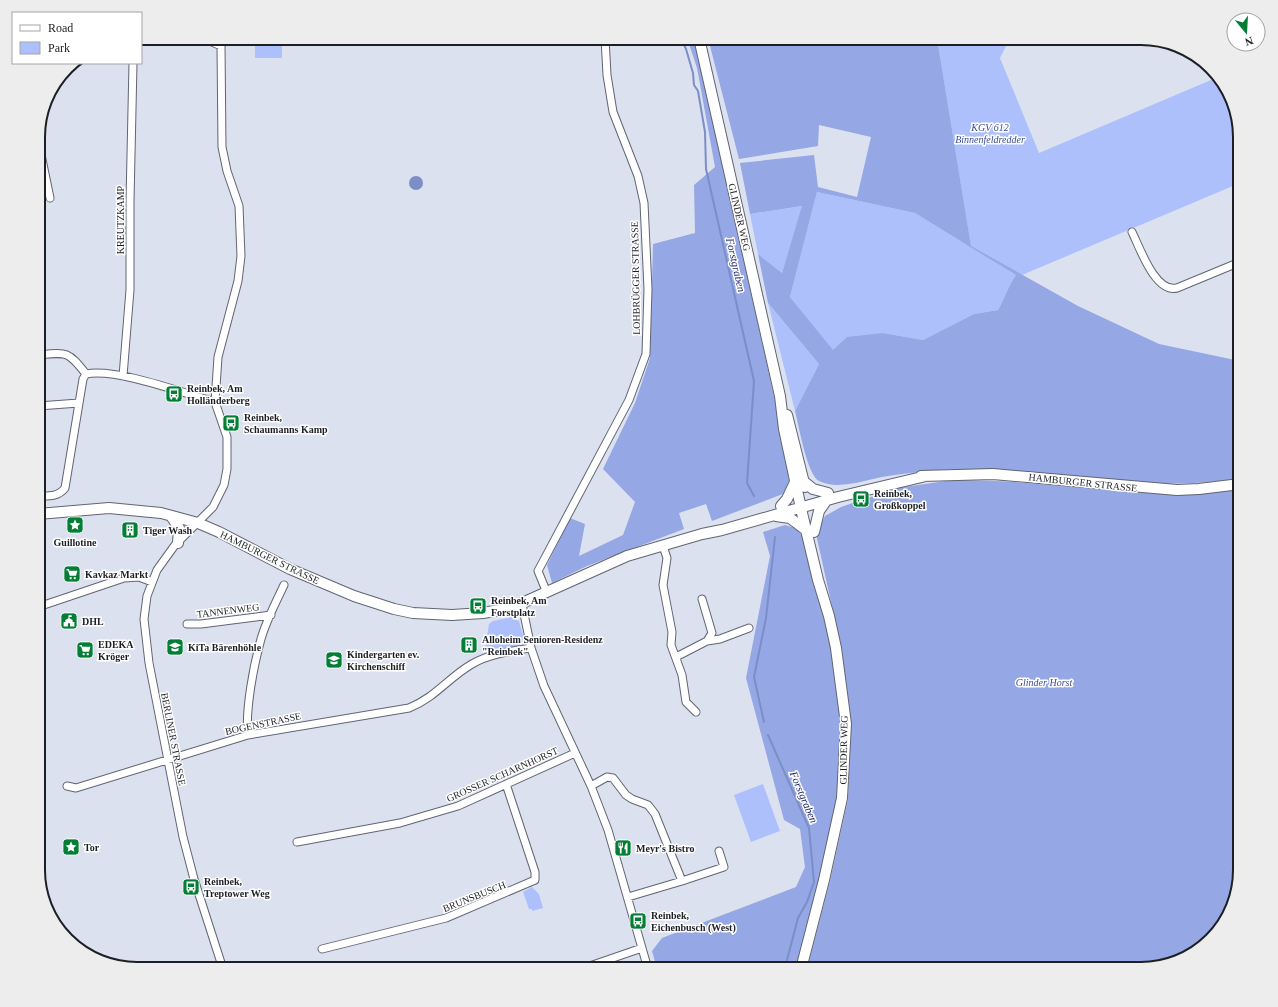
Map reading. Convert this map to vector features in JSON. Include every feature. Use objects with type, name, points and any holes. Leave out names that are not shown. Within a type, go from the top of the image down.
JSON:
[{"type":"main road","name":"GLINDER WEG","points":[[701,45],[780,396],[791,426],[804,503],[823,578],[836,648],[846,724],[842,798],[824,880],[803,962]]},
{"type":"main road","name":"HAMBURGER STRASSE","points":[[45,513],[109,508],[138,510],[171,516],[198,523],[219,532],[290,569],[354,596],[394,609],[413,613],[452,615],[483,613],[522,604],[609,563],[702,534],[771,516],[804,503],[884,480],[926,476],[993,474],[1177,490],[1205,489],[1233,485]]},
{"type":"main road","points":[[771,516],[790,518],[810,531],[827,497],[800,481],[781,506]]},
{"type":"main road","name":"HAMBURGER STRASSE","points":[[702,534],[720,524],[781,506],[804,503]]},
{"type":"main road","points":[[171,516],[179,528],[178,543]]},
{"type":"street","name":"LOHBRÜGGER STRASSE","points":[[547,593],[538,571],[629,400],[646,354],[648,289],[644,203],[638,176],[613,112],[606,75],[605,45]]},
{"type":"street","points":[[86,374],[97,373],[123,376],[215,402],[218,358],[238,281],[241,256],[239,206],[227,171],[222,147],[220,46]]},
{"type":"street","name":"KREUTZKAMP","points":[[123,376],[130,291],[130,201],[134,64]]},
{"type":"street","points":[[45,174],[50,198]]},
{"type":"street","points":[[1132,232],[1150,269],[1163,286],[1168,289],[1177,288],[1233,265]]},
{"type":"street","points":[[45,354],[58,353],[72,356],[86,374]]},
{"type":"street","points":[[45,496],[61,494],[65,488],[83,379],[86,374]]},
{"type":"street","name":"BERLINER STRASSE","points":[[215,402],[227,437],[227,469],[219,496],[213,507],[178,543],[163,561],[152,582],[145,607],[145,628],[149,663],[190,866],[221,962]]},
{"type":"street","points":[[45,405],[79,403]]},
{"type":"street","points":[[663,546],[666,558],[663,585],[672,632],[671,645],[682,675],[686,702],[696,712]]},
{"type":"street","points":[[45,605],[124,578],[138,577],[152,582]]},
{"type":"street","points":[[248,735],[247,727],[252,689],[261,639],[284,585]]},
{"type":"street","points":[[702,599],[712,633],[707,641]]},
{"type":"street","points":[[522,604],[531,648],[544,686],[591,786],[608,830],[646,962]]},
{"type":"street","name":"TANNENWEG","points":[[187,624],[201,624],[271,614]]},
{"type":"street","points":[[676,657],[707,641],[720,639],[749,628]]},
{"type":"street","name":"BOGENSTRASSE","points":[[67,786],[76,788],[167,758],[248,735],[408,708],[430,698],[458,674],[479,660],[531,648]]},
{"type":"street","name":"GROSSER SCHARNHORST","points":[[297,842],[400,823],[458,806],[575,753]]},
{"type":"street","points":[[591,786],[608,777],[613,778],[632,799],[648,805],[652,809],[662,829],[682,880]]},
{"type":"street","name":"BRUNSBUSCH","points":[[322,949],[446,918],[535,880],[535,872],[506,784]]},
{"type":"street","points":[[628,897],[724,867],[719,851]]},
{"type":"street","points":[[601,962],[642,948]]},
{"type":"green space","points":[[255,45],[282,45],[282,58],[255,58]]},
{"type":"green space","points":[[689,45],[696,45],[775,401],[789,480],[788,492],[712,521],[706,504],[679,513],[684,529],[587,566],[552,583],[547,565],[570,518],[585,524],[579,556],[623,535],[635,502],[603,469],[635,403],[650,358],[653,244],[695,233],[694,185],[715,167],[697,68]]},
{"type":"green space","points":[[710,45],[938,45],[971,246],[1078,306],[1159,344],[1233,360],[1233,479],[1204,482],[1132,482],[1026,472],[954,469],[888,476],[844,485],[827,484],[819,481],[811,470],[807,460],[795,411],[819,364],[768,303],[758,254],[782,273],[802,206],[750,214],[740,163],[814,155],[818,187],[857,197],[871,137],[819,125],[818,146],[739,159]],"holes":[[[817,192],[915,213],[1016,275],[998,310],[974,314],[923,340],[883,333],[847,337],[833,350],[790,297]]]},
{"type":"green space","name":"KGV 612 Binnenfeldredder","points":[[938,45],[1006,45],[1000,58],[1039,153],[1213,79],[1218,86],[1228,107],[1232,125],[1233,186],[1022,275],[975,249],[1016,275],[998,310],[974,314],[923,340],[883,333],[833,351],[790,297],[817,192],[915,213],[971,247]]},
{"type":"green space","points":[[803,206],[782,273],[758,254],[750,214]]},
{"type":"green space","points":[[768,303],[819,364],[795,411]]},
{"type":"green space","name":"Glinder Horst","points":[[953,480],[1020,482],[1164,494],[1221,492],[1233,490],[1232,882],[1228,900],[1218,921],[1206,935],[1192,947],[1182,953],[1165,959],[1141,962],[809,962],[830,881],[848,799],[851,724],[841,647],[816,534],[825,516],[841,507],[897,488]]},
{"type":"green space","points":[[785,525],[795,528],[805,538],[831,649],[841,724],[837,798],[819,879],[798,962],[655,962],[652,951],[662,938],[796,887],[805,867],[800,829],[784,820],[746,678],[770,556],[763,532]]},
{"type":"green space","points":[[511,617],[519,621],[524,639],[519,646],[490,652],[485,648],[489,624],[493,621]]},
{"type":"green space","points":[[763,784],[780,831],[751,842],[734,795]]},
{"type":"green space","points":[[532,887],[539,894],[543,908],[532,911],[532,909],[529,909],[523,892]]},
{"type":"shaded area","points":[[413,176],[419,176],[423,180],[423,186],[419,190],[413,190],[409,186],[409,180]]},
{"type":"waterway","name":"Forstgraben","points":[[684,45],[693,73],[694,85],[698,91],[705,132],[706,169],[754,381],[747,483],[754,496]]},
{"type":"waterway","name":"Forstgraben","points":[[764,722],[754,677],[766,618],[775,537]]},
{"type":"waterway","name":"Forstgraben","points":[[768,735],[809,828],[814,882],[807,902],[798,918],[787,960]]},
{"type":"place","name":"Reinbek, Am Holländerberg","points":[[174,394]]},
{"type":"place","name":"Reinbek, Schaumanns Kamp","points":[[231,423]]},
{"type":"place","name":"Reinbek, Großkoppel","points":[[861,499]]},
{"type":"place","name":"Guillotine","points":[[75,525]]},
{"type":"place","name":"Tiger Wash","points":[[130,530]]},
{"type":"place","name":"Kavkaz Markt","points":[[72,574]]},
{"type":"place","name":"Reinbek, Am Forstplatz","points":[[478,606]]},
{"type":"place","name":"DHL","points":[[69,621]]},
{"type":"place","name":"Alloheim Senioren-Residenz \"Reinbek\"","points":[[469,645]]},
{"type":"place","name":"KiTa Bärenhöhle","points":[[175,647]]},
{"type":"place","name":"EDEKA Kröger","points":[[85,650]]},
{"type":"place","name":"Kindergarten ev. Kirchenschiff","points":[[334,660]]},
{"type":"place","name":"Tor","points":[[71,847]]},
{"type":"place","name":"Meyr's Bistro","points":[[623,848]]},
{"type":"place","name":"Reinbek, Treptower Weg","points":[[191,887]]},
{"type":"place","name":"Reinbek, Eichenbusch (West)","points":[[638,921]]}]
